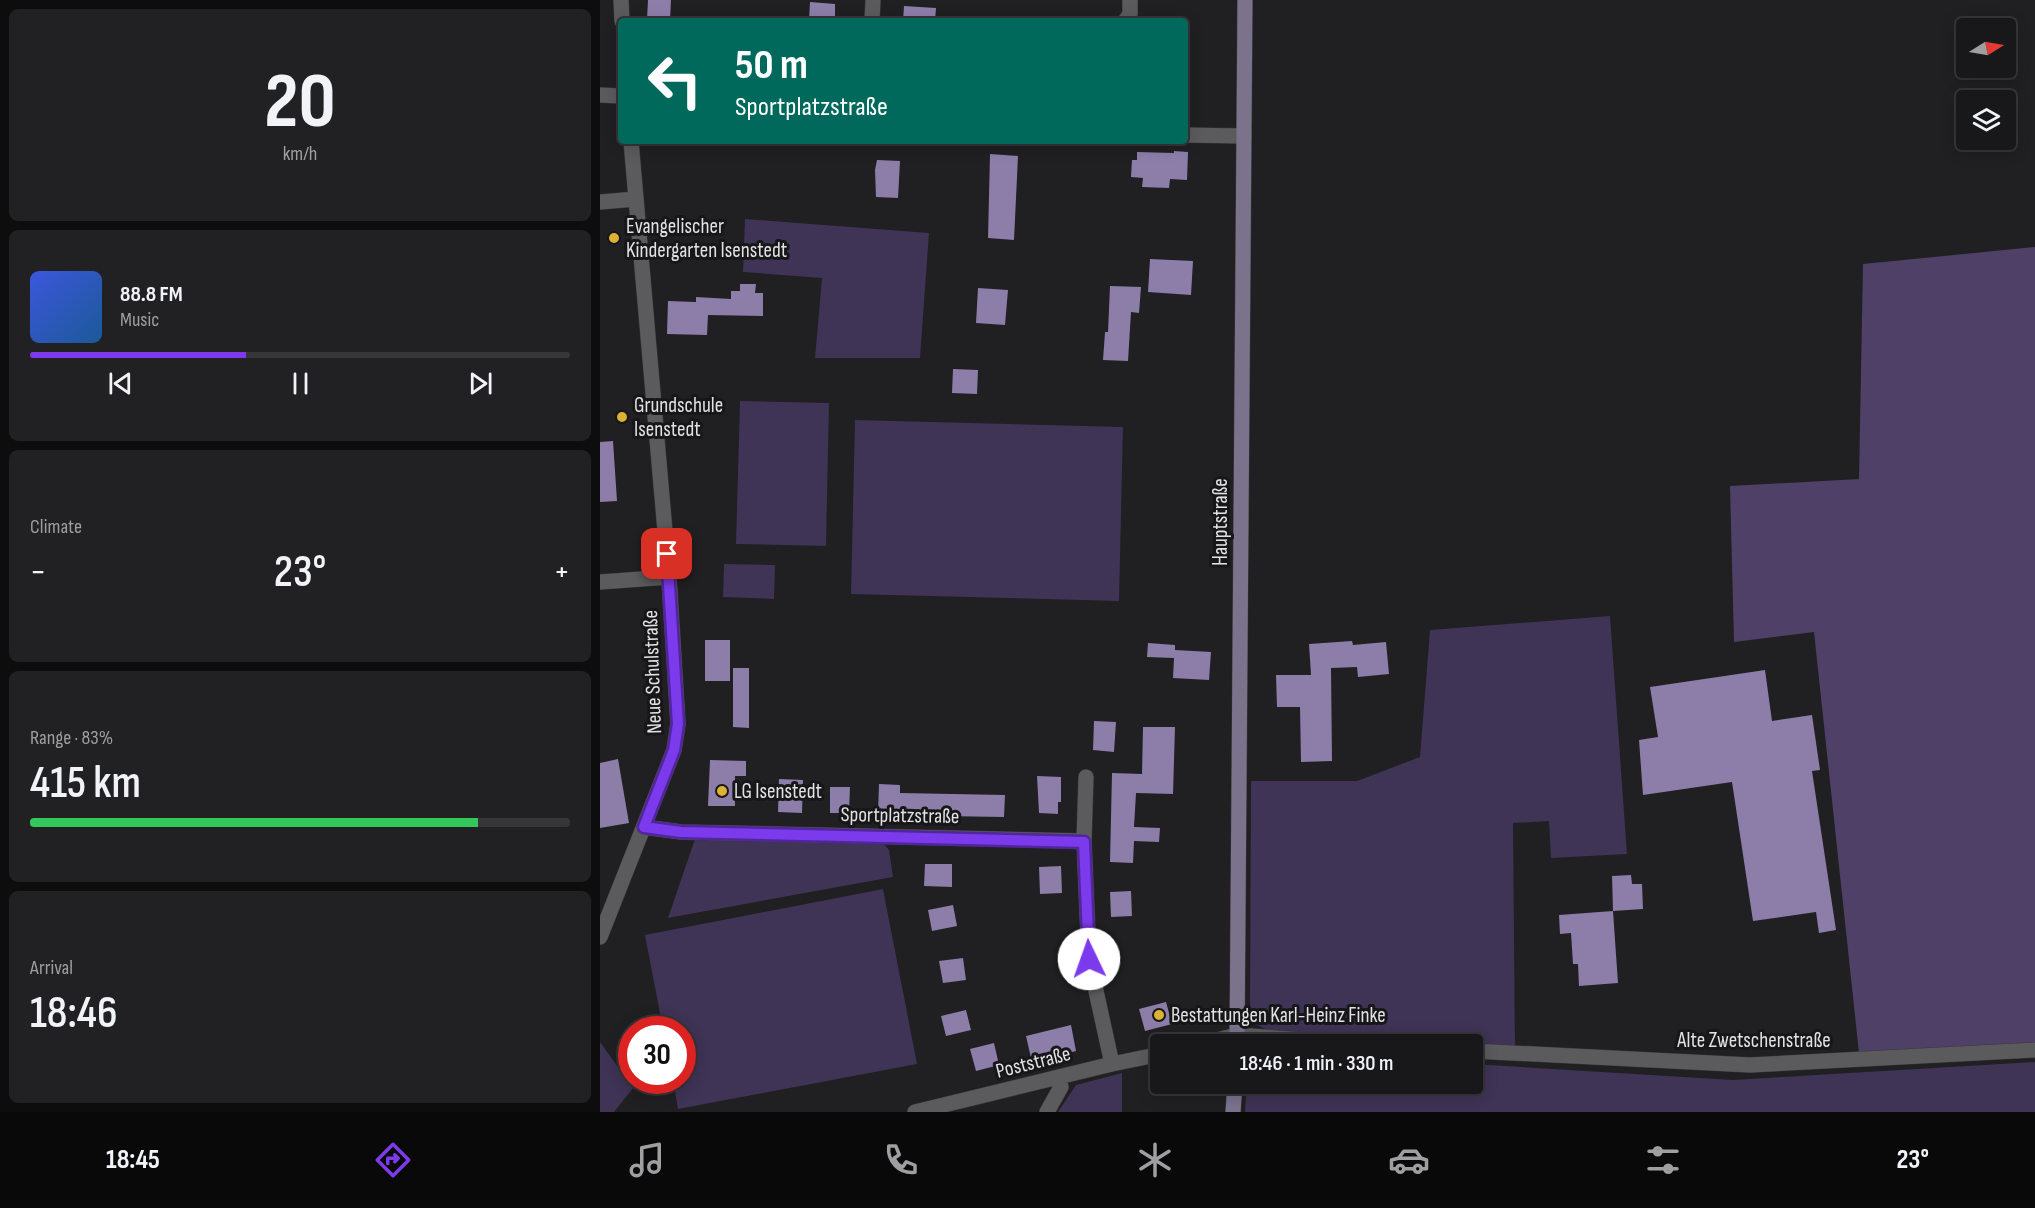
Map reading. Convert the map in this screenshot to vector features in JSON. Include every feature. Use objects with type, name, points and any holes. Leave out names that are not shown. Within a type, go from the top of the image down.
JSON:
[{"type":"main road","name":"Hauptstraße","points":[[1237,1034],[1245,0]]},
{"type":"main road","points":[[1233,1112],[1234,1094]]},
{"type":"street","points":[[621,0],[622,18]]},
{"type":"street","points":[[872,18],[873,0]]},
{"type":"street","points":[[1127,18],[1130,14],[1130,0]]},
{"type":"street","points":[[600,95],[618,96]]},
{"type":"street","points":[[1188,135],[1244,136]]},
{"type":"street","name":"Neue Schulstraße","points":[[600,937],[674,750],[678,724],[669,577],[631,144]]},
{"type":"street","points":[[600,202],[636,199]]},
{"type":"street","points":[[600,582],[669,577]]},
{"type":"street","points":[[1086,777],[1084,842],[1089,959],[1112,1064]]},
{"type":"street","name":"Sportplatzstraße","points":[[644,827],[681,832],[1084,842]]},
{"type":"street","name":"Alte Zwetschenstraße","points":[[1483,1052],[1750,1065],[2035,1050]]},
{"type":"street","name":"Poststraße","points":[[915,1112],[1150,1056]]},
{"type":"street","points":[[1047,1112],[1061,1087],[1059,1077]]},
{"type":"shaded area","points":[[745,219],[929,233],[920,358],[815,358],[822,278],[743,272]]},
{"type":"shaded area","points":[[2035,247],[2035,1043],[1859,1053],[1814,632],[1734,642],[1730,486],[1859,479],[1863,264]]},
{"type":"shaded area","points":[[740,401],[829,403],[826,546],[736,544]]},
{"type":"shaded area","points":[[855,420],[1123,427],[1119,601],[851,594]]},
{"type":"shaded area","points":[[724,564],[775,565],[774,599],[723,597]]},
{"type":"shaded area","points":[[1610,616],[1627,854],[1551,858],[1549,821],[1513,823],[1515,1047],[1483,1045],[1483,1034],[1325,1034],[1267,1030],[1250,1021],[1251,781],[1357,781],[1420,757],[1430,630]]},
{"type":"shaded area","points":[[695,839],[883,843],[889,850],[893,877],[668,918]]},
{"type":"shaded area","points":[[883,889],[917,1064],[678,1109],[675,1094],[696,1094],[696,1016],[661,1016],[645,935]]},
{"type":"shaded area","points":[[600,1042],[618,1067],[618,1094],[628,1094],[614,1112],[600,1112]]},
{"type":"shaded area","points":[[2035,1062],[2035,1112],[1245,1112],[1246,1094],[1483,1094],[1483,1065],[1733,1080]]},
{"type":"shaded area","points":[[1122,1073],[1122,1112],[1058,1112],[1076,1085]]},
{"type":"building","points":[[648,0],[671,0],[670,18],[647,18]]},
{"type":"building","points":[[810,2],[835,4],[835,18],[809,18]]},
{"type":"building","points":[[904,6],[936,8],[935,18],[903,18]]},
{"type":"building","points":[[1174,151],[1188,152],[1187,180],[1170,179],[1169,188],[1142,187],[1143,178],[1131,177],[1132,160],[1137,160],[1137,152],[1174,153]]},
{"type":"building","points":[[990,154],[1018,156],[1014,240],[988,238]]},
{"type":"building","points":[[877,160],[900,161],[898,198],[876,197]]},
{"type":"building","points":[[1150,259],[1193,261],[1191,295],[1148,292]]},
{"type":"building","points":[[740,284],[756,284],[755,293],[763,293],[763,316],[708,315],[707,335],[667,334],[668,301],[696,302],[696,297],[731,299],[731,291],[740,291]]},
{"type":"building","points":[[1110,286],[1141,287],[1139,313],[1131,312],[1128,361],[1103,360],[1105,332],[1108,332]]},
{"type":"building","points":[[978,288],[1008,290],[1005,325],[976,323]]},
{"type":"building","points":[[953,369],[978,370],[977,394],[952,393]]},
{"type":"building","points":[[613,441],[617,501],[600,502],[600,442]]},
{"type":"building","points":[[705,640],[730,640],[730,681],[705,681]]},
{"type":"building","points":[[1352,641],[1353,645],[1386,642],[1389,674],[1358,677],[1357,667],[1331,668],[1332,761],[1301,762],[1300,707],[1277,707],[1276,675],[1311,675],[1309,644]]},
{"type":"building","points":[[1148,643],[1175,645],[1175,650],[1211,652],[1209,680],[1173,678],[1174,658],[1147,657]]},
{"type":"building","points":[[733,668],[749,668],[749,728],[733,727]]},
{"type":"building","points":[[1765,670],[1772,721],[1812,715],[1820,770],[1812,771],[1836,930],[1819,933],[1816,912],[1753,921],[1732,782],[1643,795],[1639,740],[1658,737],[1650,687]]},
{"type":"building","points":[[1094,721],[1116,722],[1114,752],[1093,750]]},
{"type":"building","points":[[1143,727],[1175,727],[1173,794],[1136,793],[1134,827],[1160,828],[1159,842],[1134,841],[1133,863],[1110,862],[1112,773],[1142,774]]},
{"type":"building","points":[[618,759],[629,823],[600,828],[600,763]]},
{"type":"building","name":"LG Isenstedt","points":[[710,760],[746,761],[746,776],[735,776],[735,806],[708,806]]},
{"type":"building","points":[[1037,776],[1061,777],[1061,802],[1058,802],[1058,814],[1039,813]]},
{"type":"building","points":[[779,779],[803,780],[802,813],[778,812]]},
{"type":"building","points":[[879,784],[900,785],[900,793],[1005,795],[1004,817],[878,815]]},
{"type":"building","points":[[830,787],[850,787],[849,813],[830,813]]},
{"type":"building","points":[[925,864],[952,864],[952,887],[924,886]]},
{"type":"building","points":[[1061,866],[1062,893],[1040,894],[1039,867]]},
{"type":"building","points":[[1631,875],[1632,884],[1642,884],[1643,909],[1613,911],[1612,876]]},
{"type":"building","points":[[1131,891],[1132,916],[1111,917],[1110,892]]},
{"type":"building","points":[[953,905],[957,926],[932,931],[928,910]]},
{"type":"building","points":[[1613,911],[1618,983],[1579,986],[1578,964],[1573,964],[1571,933],[1560,934],[1559,915]]},
{"type":"building","points":[[963,958],[966,980],[943,983],[939,961]]},
{"type":"building","points":[[1166,1002],[1172,1024],[1145,1031],[1139,1009]]},
{"type":"building","points":[[966,1010],[971,1030],[946,1036],[941,1016]]},
{"type":"building","points":[[1071,1025],[1076,1051],[1057,1056],[1057,1052],[1031,1058],[1026,1036]]},
{"type":"building","points":[[994,1043],[999,1065],[976,1071],[970,1049]]},
{"type":"place","name":"Evangelischer Kindergarten Isenstedt","points":[[614,238]]},
{"type":"place","name":"Grundschule Isenstedt","points":[[622,417]]},
{"type":"place","name":"LG Isenstedt","points":[[722,791]]},
{"type":"place","name":"Bestattungen Karl-Heinz Finke","points":[[1159,1015]]},
{"type":"route","points":[[667,554],[678,724],[674,750],[644,827],[681,832],[1084,842],[1089,959]]}]
